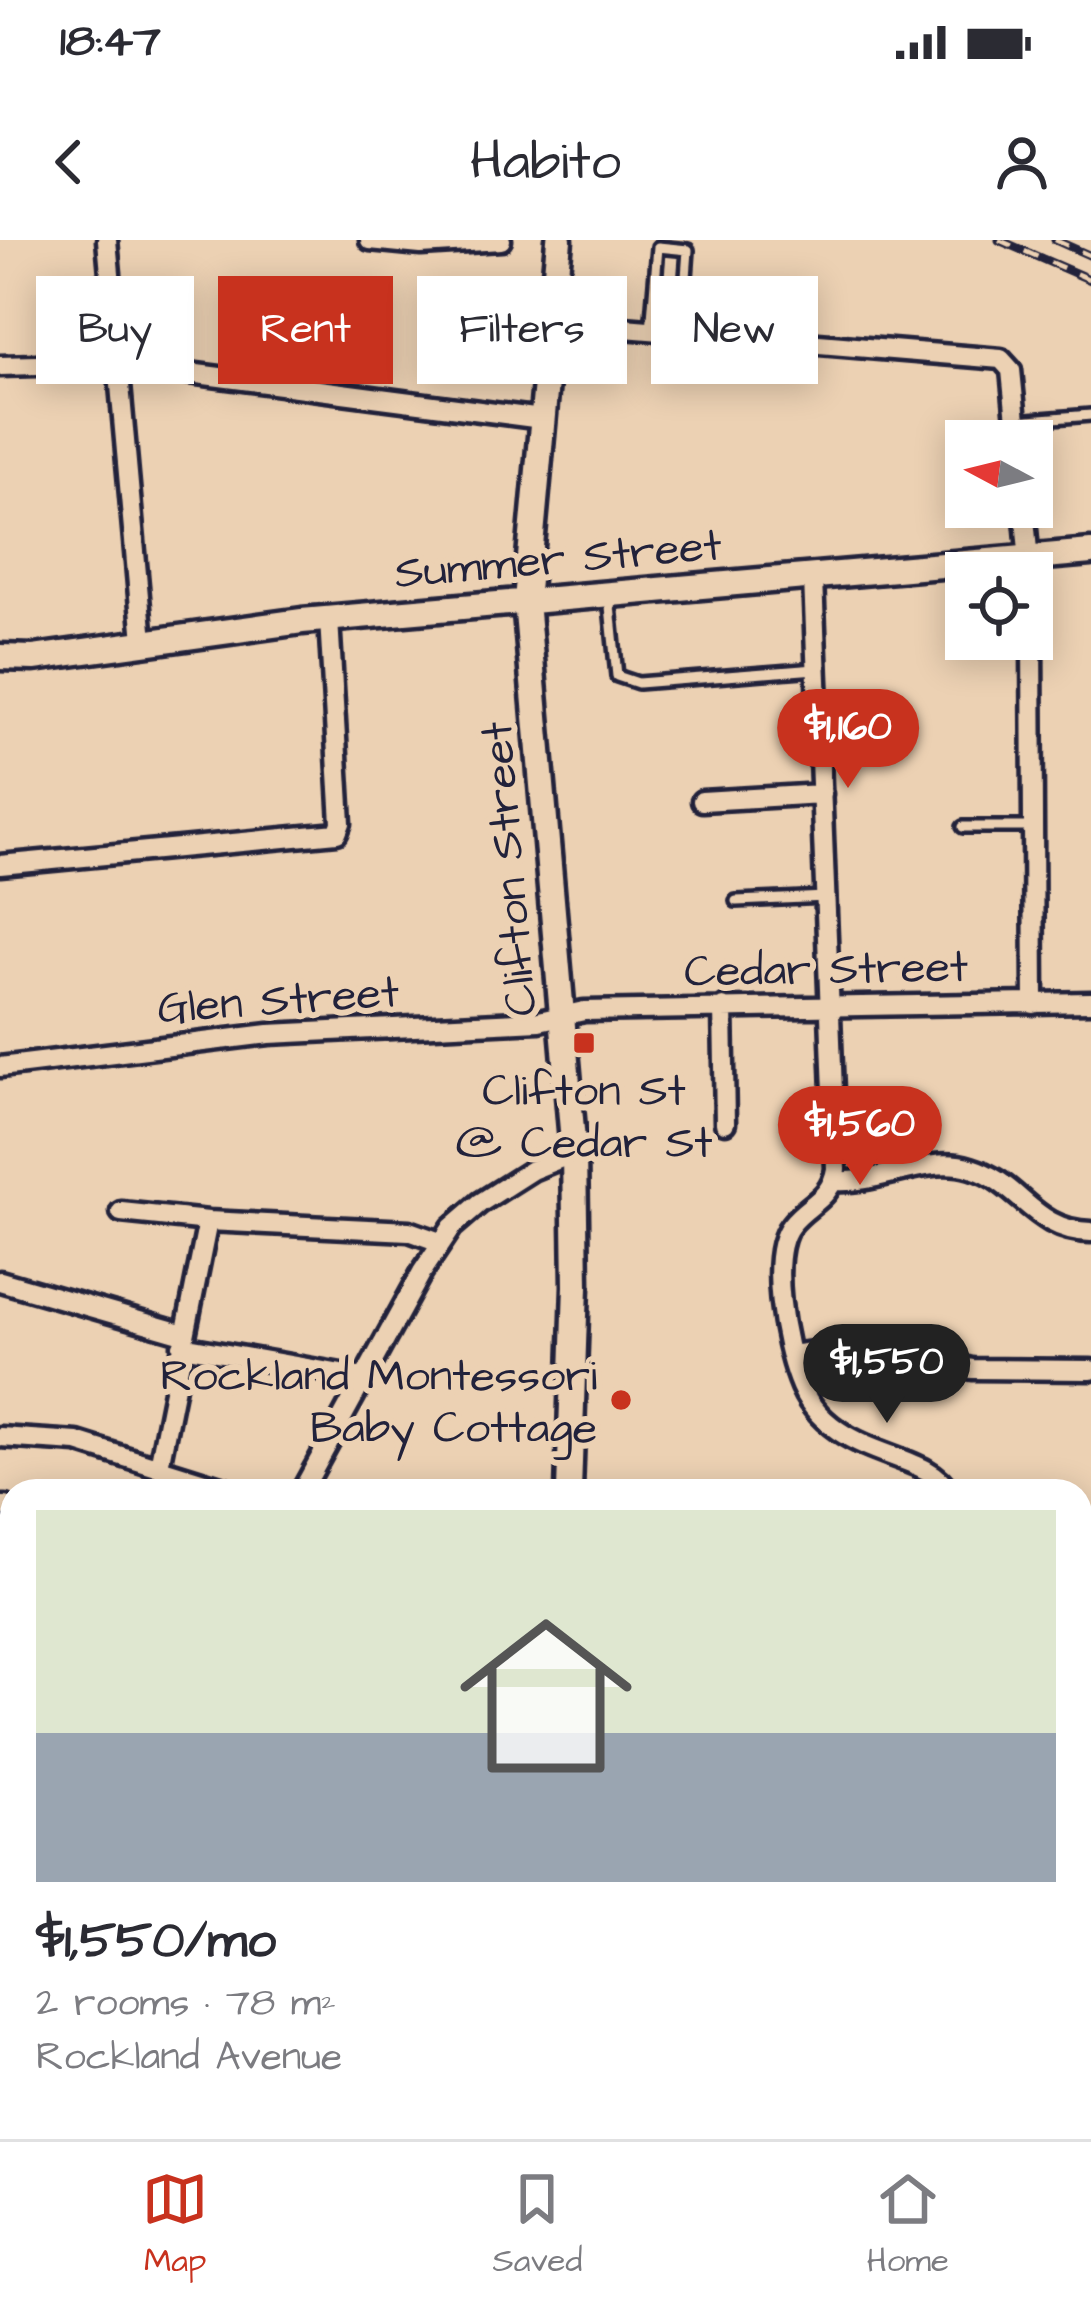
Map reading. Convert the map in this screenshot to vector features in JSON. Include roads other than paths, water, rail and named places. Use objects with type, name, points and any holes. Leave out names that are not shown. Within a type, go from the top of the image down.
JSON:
[{"type":"street","points":[[107,240],[110,276]]},
{"type":"street","points":[[370,240],[421,245],[501,240]]},
{"type":"street","name":"Clifton Street","points":[[555,276],[559,240]]},
{"type":"street","points":[[627,328],[651,330]]},
{"type":"street","points":[[818,344],[1003,360],[1010,367],[1016,420]]},
{"type":"street","points":[[0,366],[36,365]]},
{"type":"street","points":[[194,374],[542,419]]},
{"type":"street","points":[[121,384],[143,640]]},
{"type":"street","name":"Clifton Street","points":[[545,384],[526,601],[574,1153],[576,1286],[569,1479]]},
{"type":"street","name":"Summer Street","points":[[1053,560],[1091,552]]},
{"type":"street","name":"Summer Street","points":[[0,656],[34,658],[143,640],[526,601],[945,570]]},
{"type":"street","points":[[813,578],[834,1181],[826,1196],[792,1224],[782,1246],[781,1294],[791,1354],[802,1390],[818,1416],[846,1436],[939,1479]]},
{"type":"street","points":[[0,865],[337,833],[341,823],[329,619]]},
{"type":"street","name":"Summer Street","points":[[0,672],[34,658]]},
{"type":"street","points":[[1032,660],[1034,1004]]},
{"type":"street","points":[[702,801],[821,794]]},
{"type":"street","name":"Cedar Street","points":[[563,1016],[584,1011],[723,1007],[1091,1003]]},
{"type":"street","points":[[723,1007],[725,1123]]},
{"type":"street","name":"Glen Street","points":[[0,1067],[269,1034],[539,1022],[563,1016]]},
{"type":"street","points":[[309,1479],[440,1242],[480,1203],[532,1170],[574,1153]]},
{"type":"street","points":[[834,1181],[866,1181],[924,1168],[964,1166],[994,1178],[1054,1226],[1091,1232]]},
{"type":"street","points":[[121,1212],[409,1232],[440,1242]]},
{"type":"street","points":[[159,1466],[208,1221]]},
{"type":"street","points":[[0,1281],[183,1340],[364,1378]]},
{"type":"street","points":[[791,1354],[877,1345],[966,1369],[1091,1370]]},
{"type":"street","points":[[0,1436],[72,1441],[197,1479]]},
{"type":"lane","points":[[656,276],[658,247],[688,250],[686,276]]},
{"type":"lane","points":[[1053,423],[1091,415]]},
{"type":"lane","points":[[609,594],[616,676],[638,683],[817,669]]},
{"type":"lane","points":[[964,827],[1033,827]]},
{"type":"lane","points":[[736,901],[826,897]]},
{"type":"railway","points":[[999,240],[1091,280]]},
{"type":"railway","points":[[1055,240],[1091,256]]},
{"type":"place","name":"Clifton St @ Cedar St","points":[[584,1043]]},
{"type":"place","name":"Rockland Montessori Baby Cottage","points":[[621,1400]]}]
